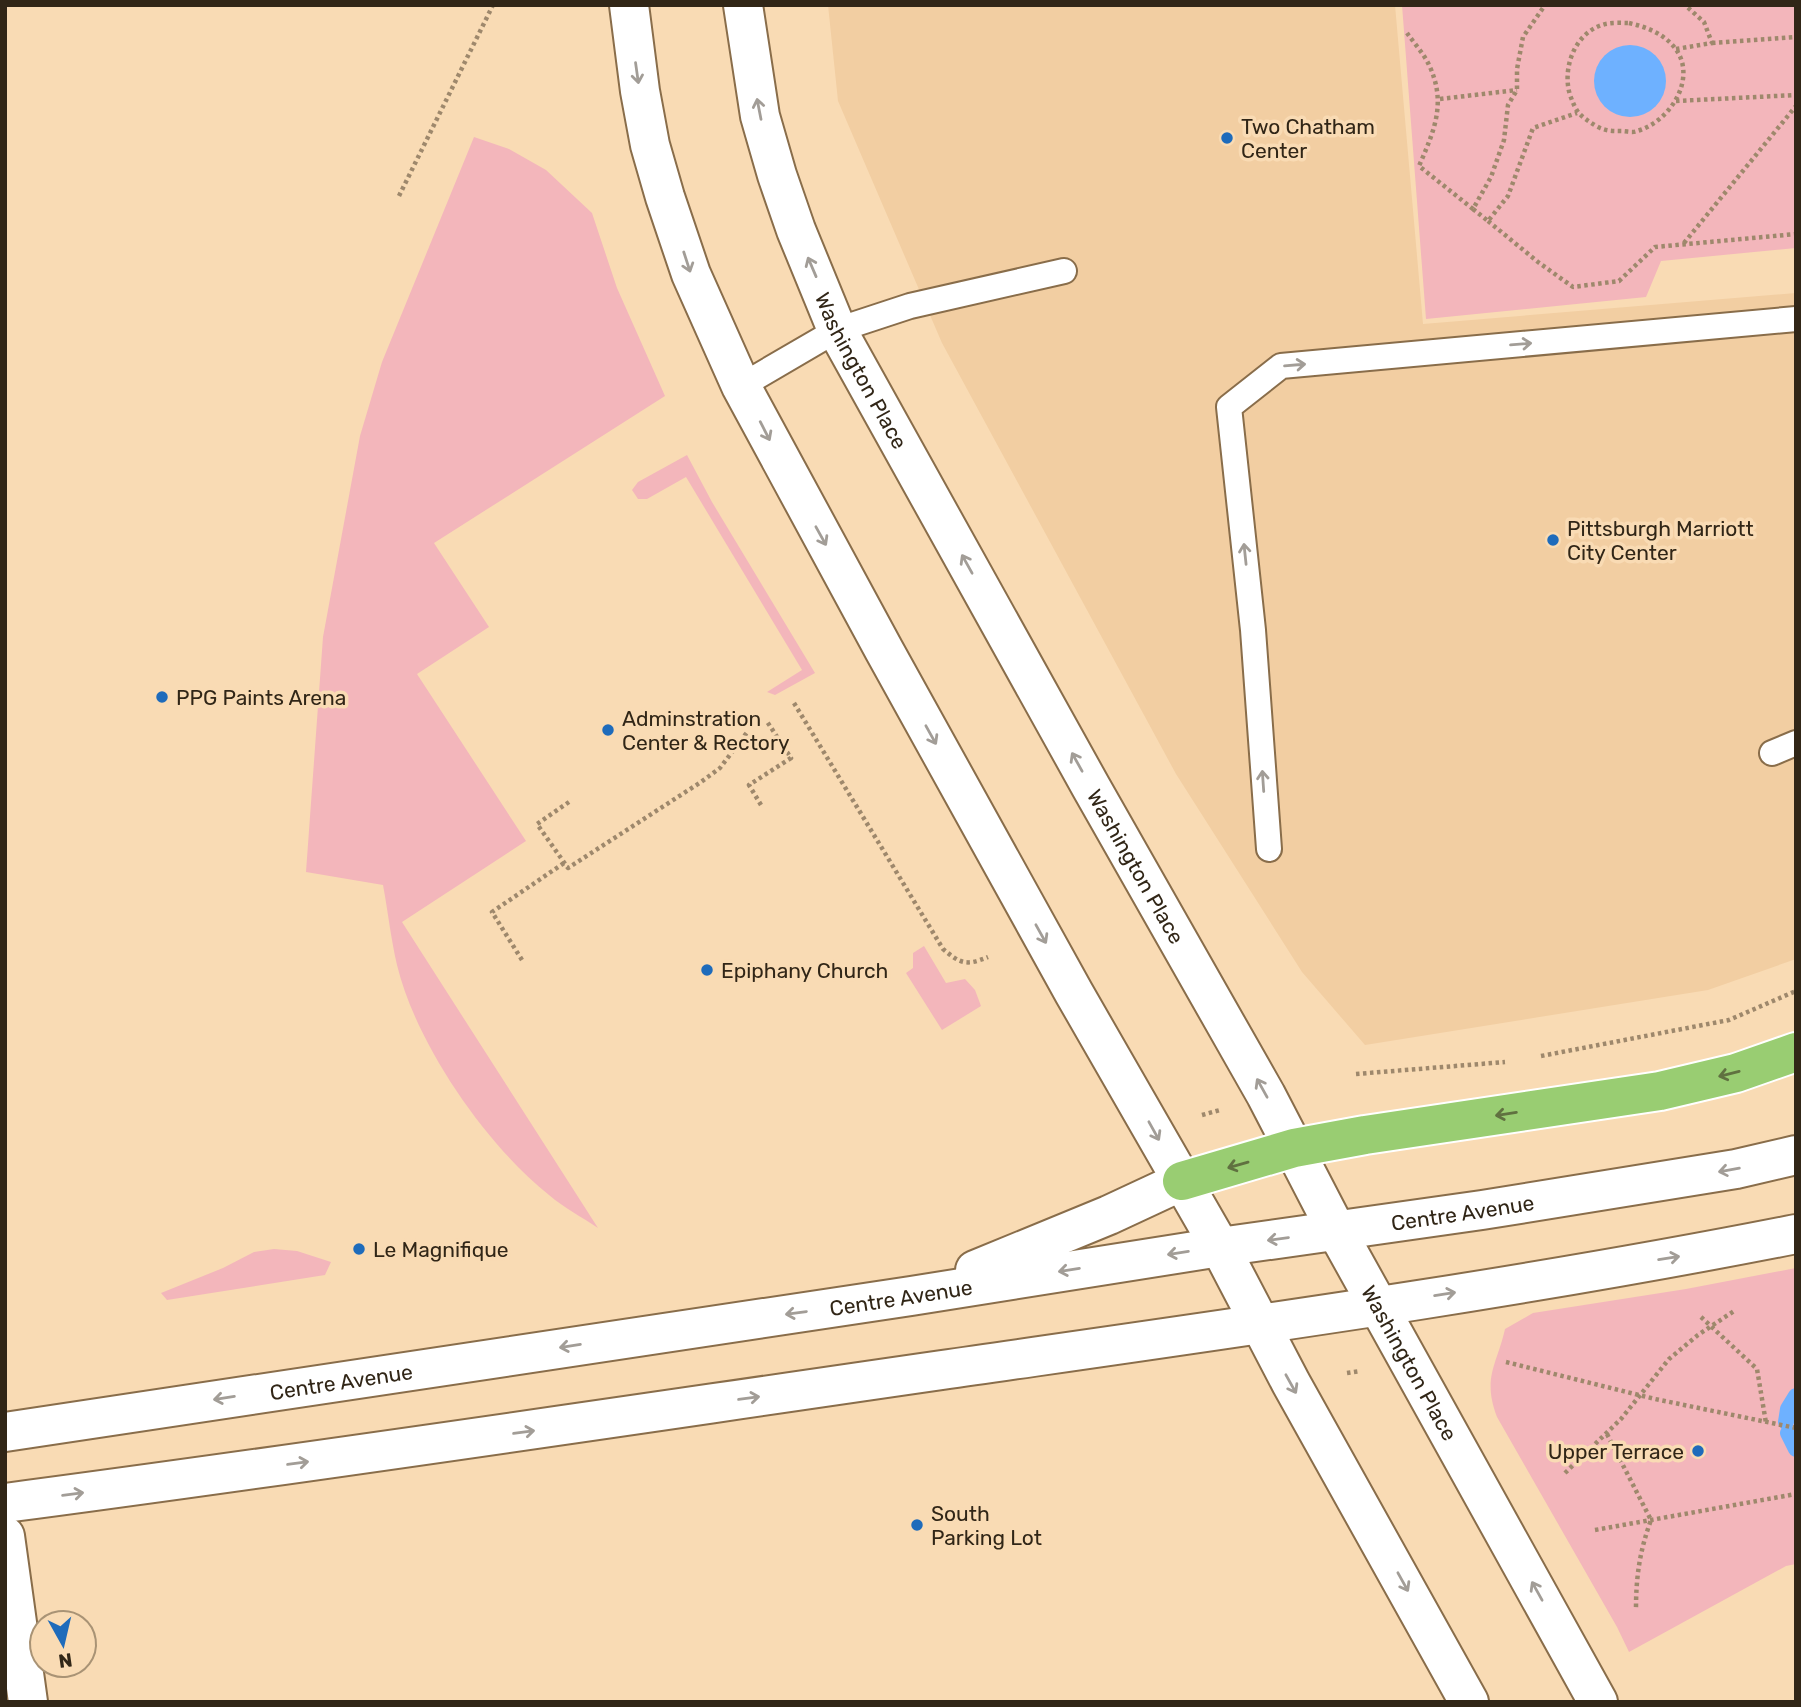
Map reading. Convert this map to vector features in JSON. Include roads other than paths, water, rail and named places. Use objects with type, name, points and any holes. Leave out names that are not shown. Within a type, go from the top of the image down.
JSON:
[{"type":"highway","points":[[1182,1181],[1294,1148],[1660,1091],[1735,1073],[1796,1052]]},
{"type":"main road","points":[[629,5],[650,145],[665,197],[691,274],[741,386],[890,662],[1074,993],[1220,1247],[1469,1702]]},
{"type":"main road","name":"Washington Place","points":[[743,5],[760,116],[777,175],[796,230],[837,330],[1294,1148],[1377,1305],[1598,1702]]},
{"type":"main road","name":"Centre Avenue","points":[[5,1432],[1220,1247],[1482,1210],[1735,1169],[1796,1155]]},
{"type":"main road","points":[[911,1296],[1109,1215],[1182,1181]]},
{"type":"main road","points":[[5,1503],[561,1426],[1260,1324],[1694,1254],[1796,1234]]},
{"type":"main road","points":[[5,1536],[28,1702]]},
{"type":"lane","points":[[741,386],[837,330],[909,306],[1064,271]]},
{"type":"lane","points":[[1269,849],[1253,630],[1229,407],[1281,366],[1796,319]]},
{"type":"lane","points":[[1772,753],[1796,743]]},
{"type":"water","points":[[1630,45],[1644,48],[1656,55],[1663,67],[1666,81],[1663,95],[1656,107],[1644,114],[1630,117],[1616,114],[1604,107],[1597,95],[1594,81],[1597,67],[1604,55],[1616,48]]},
{"type":"waterway","points":[[1786,1422],[1788,1409],[1796,1396]]},
{"type":"waterway","points":[[1788,1433],[1796,1449]]},
{"type":"place","name":"Two Chatham Center","points":[[1227,138]]},
{"type":"place","name":"Pittsburgh Marriott City Center","points":[[1553,540]]},
{"type":"place","name":"PPG Paints Arena","points":[[162,697]]},
{"type":"place","name":"Adminstration Center & Rectory","points":[[608,730]]},
{"type":"place","name":"Epiphany Church","points":[[707,970]]},
{"type":"place","name":"Le Magnifique","points":[[359,1249]]},
{"type":"place","name":"Upper Terrace","points":[[1698,1451]]},
{"type":"place","name":"South Parking Lot","points":[[917,1525]]}]
